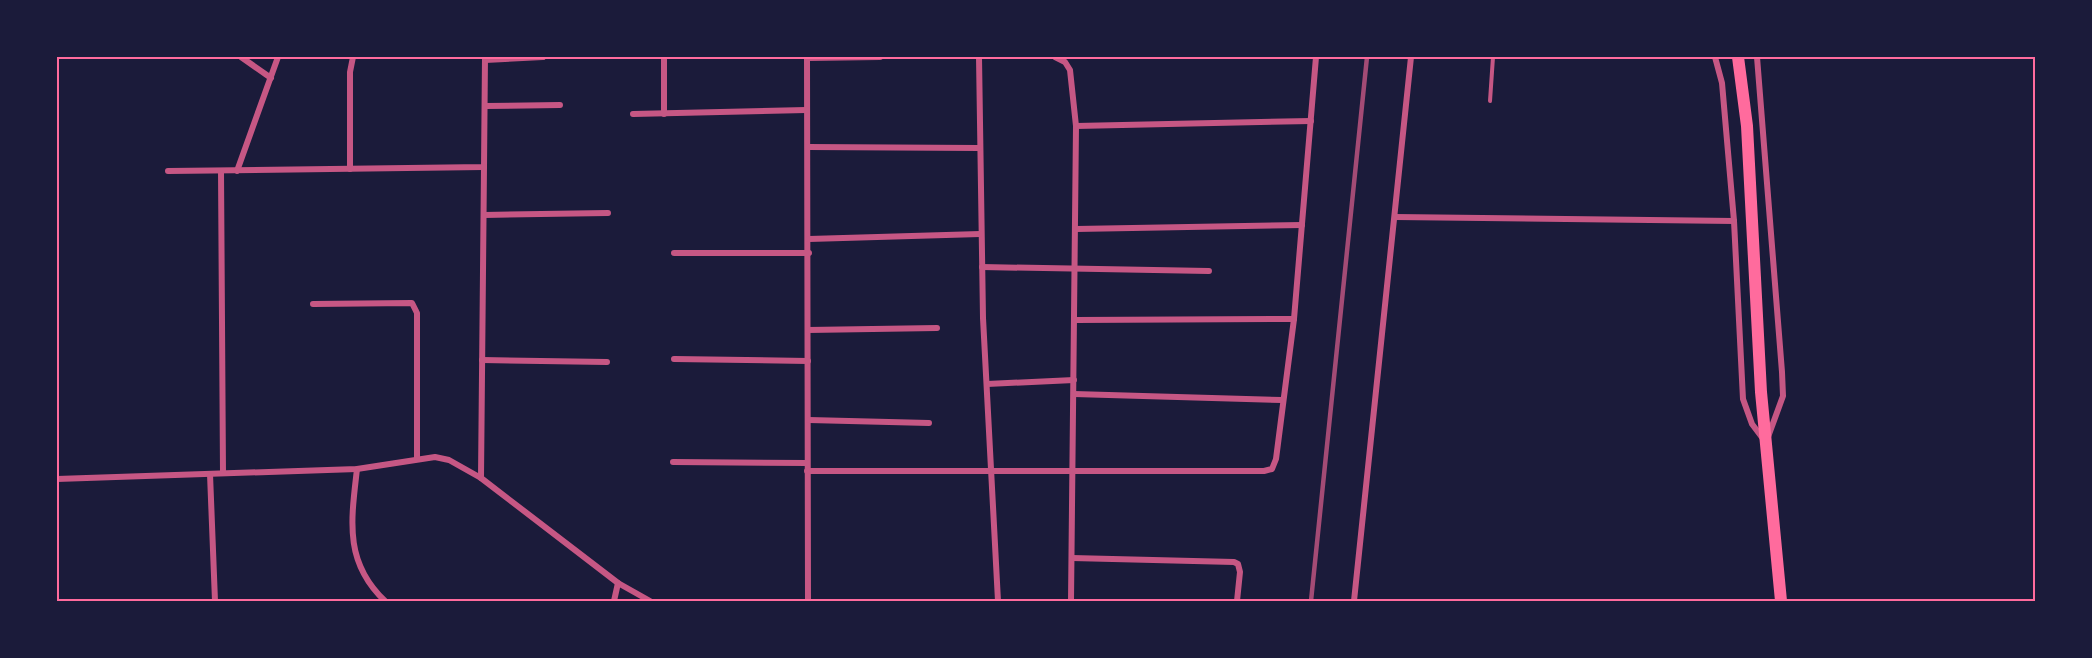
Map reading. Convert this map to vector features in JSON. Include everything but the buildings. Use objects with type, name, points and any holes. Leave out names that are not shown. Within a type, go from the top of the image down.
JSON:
[{"type":"highway","points":[[1738,57],[1747,126],[1761,392],[1781,601]]},
{"type":"street","points":[[241,57],[271,78]]},
{"type":"street","points":[[237,171],[278,57]]},
{"type":"street","points":[[350,169],[350,72],[353,57]]},
{"type":"street","points":[[481,478],[485,58],[543,57]]},
{"type":"street","points":[[664,57],[664,114]]},
{"type":"street","points":[[808,601],[807,58],[880,57]]},
{"type":"street","points":[[980,57],[980,234],[987,384],[994,472],[998,601]]},
{"type":"street","points":[[1055,57],[1065,62],[1070,70],[1076,126],[1077,269],[1071,601]]},
{"type":"street","points":[[807,471],[1268,471],[1276,459],[1294,319],[1316,57]]},
{"type":"street","points":[[1354,601],[1411,57]]},
{"type":"street","points":[[1715,57],[1722,83],[1734,221],[1743,399],[1752,424],[1766,443]]},
{"type":"street","points":[[1757,57],[1782,380],[1779,412],[1766,443]]},
{"type":"street","points":[[485,106],[560,105]]},
{"type":"street","points":[[633,114],[806,110]]},
{"type":"street","points":[[1076,126],[1311,121]]},
{"type":"street","points":[[808,147],[980,148]]},
{"type":"street","points":[[168,171],[484,167]]},
{"type":"street","points":[[221,171],[223,474]]},
{"type":"street","points":[[484,215],[608,213]]},
{"type":"street","points":[[1395,217],[1734,221]]},
{"type":"street","points":[[1077,229],[1302,225]]},
{"type":"street","points":[[809,239],[980,234]]},
{"type":"street","points":[[674,253],[809,253]]},
{"type":"street","points":[[982,267],[1209,271]]},
{"type":"street","points":[[313,304],[412,303],[417,313],[417,458]]},
{"type":"street","points":[[1076,320],[1294,319]]},
{"type":"street","points":[[808,330],[937,328]]},
{"type":"street","points":[[674,358],[808,361]]},
{"type":"street","points":[[482,360],[607,362]]},
{"type":"street","points":[[987,384],[1074,380]]},
{"type":"street","points":[[1074,394],[1282,400]]},
{"type":"street","points":[[808,420],[929,423]]},
{"type":"street","points":[[57,479],[357,470],[417,458],[435,457],[449,460],[481,478],[618,583],[650,601]]},
{"type":"street","points":[[673,462],[807,463]]},
{"type":"street","points":[[357,470],[352,525],[354,548],[366,579],[386,601]]},
{"type":"street","points":[[210,474],[215,601]]},
{"type":"street","points":[[1071,558],[1234,562],[1238,564],[1240,572],[1237,601]]},
{"type":"street","points":[[614,601],[618,583]]},
{"type":"lane","points":[[1490,101],[1493,57]]},
{"type":"railway","points":[[1311,601],[1367,57]]}]
